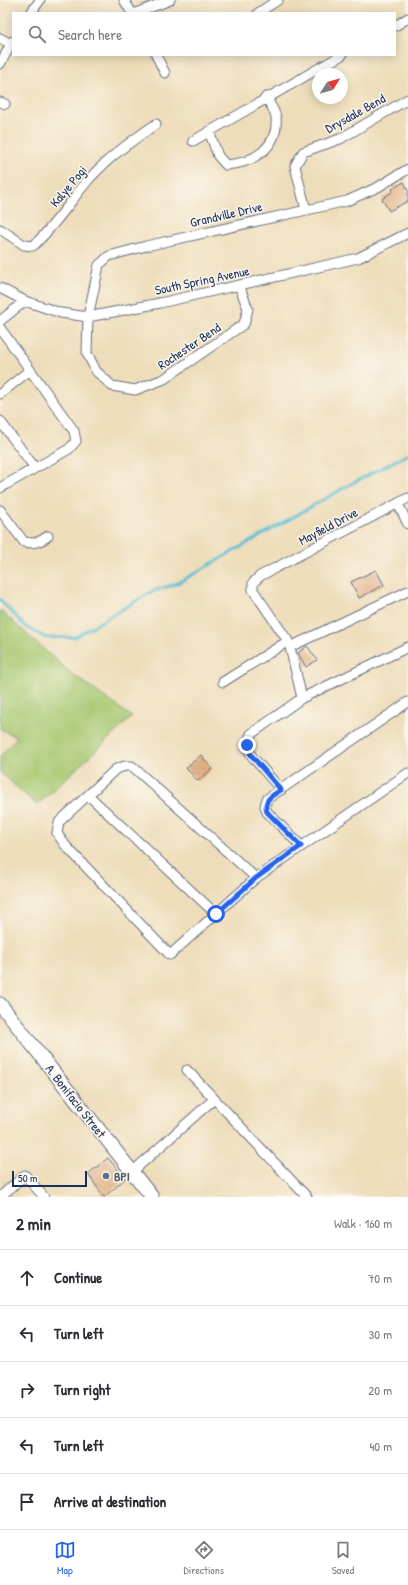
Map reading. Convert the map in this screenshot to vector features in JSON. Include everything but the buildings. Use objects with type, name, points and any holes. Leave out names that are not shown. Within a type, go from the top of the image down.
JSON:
[{"type":"main road","name":"A. Bonifacio Street","points":[[0,1004],[152,1197]]},
{"type":"street","points":[[32,12],[40,0]]},
{"type":"street","points":[[124,0],[131,12]]},
{"type":"street","points":[[139,12],[170,0]]},
{"type":"street","points":[[260,12],[278,0]]},
{"type":"street","points":[[396,25],[408,18]]},
{"type":"street","points":[[0,38],[12,43],[0,64]]},
{"type":"street","points":[[158,56],[165,74]]},
{"type":"street","points":[[193,141],[266,97],[340,56]]},
{"type":"street","points":[[209,131],[218,156],[226,165],[239,164],[257,156],[267,149],[274,133],[276,116],[266,97]]},
{"type":"street","name":"Drysdale Bend","points":[[306,210],[295,166],[303,152],[340,139],[408,99]]},
{"type":"street","name":"Kalye Pogi","points":[[0,229],[24,245],[33,246],[90,178],[113,154],[156,124]]},
{"type":"street","name":"Grandville Drive","points":[[88,317],[99,265],[110,256],[146,246],[347,201],[378,187],[408,169]]},
{"type":"street","name":"South Spring Avenue","points":[[0,288],[25,301],[61,313],[88,317],[358,258],[408,233]]},
{"type":"street","name":"Rochester Bend","points":[[88,317],[87,354],[96,371],[112,386],[135,390],[164,379],[244,324],[248,309],[239,285]]},
{"type":"street","points":[[0,321],[25,301]]},
{"type":"street","points":[[0,328],[74,431],[76,441],[69,449],[0,488]]},
{"type":"street","points":[[0,394],[30,370]]},
{"type":"street","points":[[0,421],[35,468]]},
{"type":"street","name":"Mayfield Drive","points":[[289,644],[253,590],[253,583],[260,576],[408,498]]},
{"type":"street","points":[[398,504],[408,524]]},
{"type":"street","points":[[0,510],[24,542],[33,544],[42,541],[48,536]]},
{"type":"street","points":[[223,682],[289,644],[408,591]]},
{"type":"street","points":[[289,644],[302,698]]},
{"type":"street","points":[[281,790],[251,755],[247,745],[251,734],[302,698],[408,647]]},
{"type":"street","points":[[301,846],[267,812],[265,806],[267,799],[408,702]]},
{"type":"street","points":[[256,878],[132,766],[125,766],[116,769],[59,822],[57,833],[65,845],[170,955],[256,878],[408,773]]},
{"type":"street","points":[[88,796],[216,914]]},
{"type":"street","points":[[187,1070],[307,1197]]},
{"type":"street","points":[[132,1172],[214,1099]]},
{"type":"street","points":[[0,1197],[25,1175],[44,1197]]},
{"type":"green space","points":[[0,610],[67,670],[132,717],[37,805],[0,772],[0,756],[17,737],[0,729]]},
{"type":"waterway","points":[[0,600],[26,627],[46,638],[75,637],[153,591],[176,584],[349,485],[408,454]]},
{"type":"place","name":"BPI","points":[[106,1176]]},
{"type":"route","points":[[216,914],[256,878],[301,846],[267,812],[265,806],[267,799],[281,790],[251,755],[247,745]]}]
